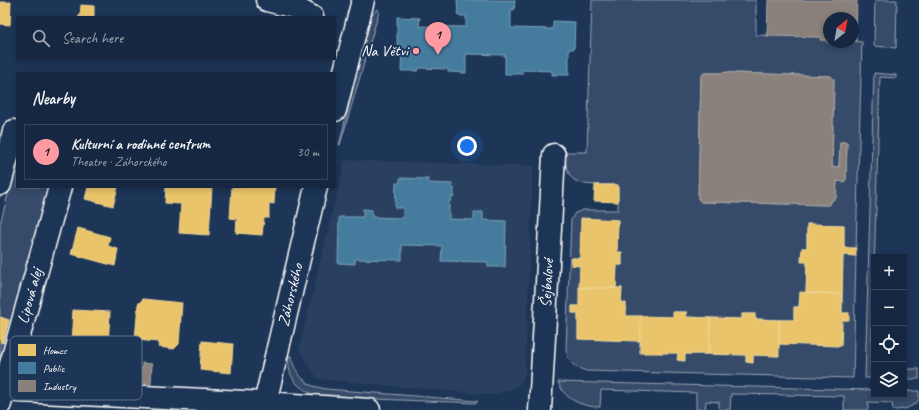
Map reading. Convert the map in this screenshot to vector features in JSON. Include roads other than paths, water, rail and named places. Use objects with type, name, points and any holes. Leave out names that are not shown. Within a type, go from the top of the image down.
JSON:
[{"type":"street","points":[[267,0],[294,7],[310,16]]},
{"type":"street","points":[[336,100],[342,42],[363,0]]},
{"type":"street","points":[[0,184],[10,131]]},
{"type":"street","name":"Šejbalové","points":[[540,410],[554,155]]},
{"type":"street","name":"Lipová alej","points":[[18,336],[60,188]]},
{"type":"street","name":"Záhorského","points":[[265,403],[316,188]]},
{"type":"street","name":"Lipová alej","points":[[1,395],[10,363]]},
{"type":"street","points":[[142,399],[265,403],[368,410]]},
{"type":"place","name":"Na Větvi","points":[[416,51]]},
{"type":"place","name":"Kulturní a rodinné centrum","points":[[438,55]]}]
